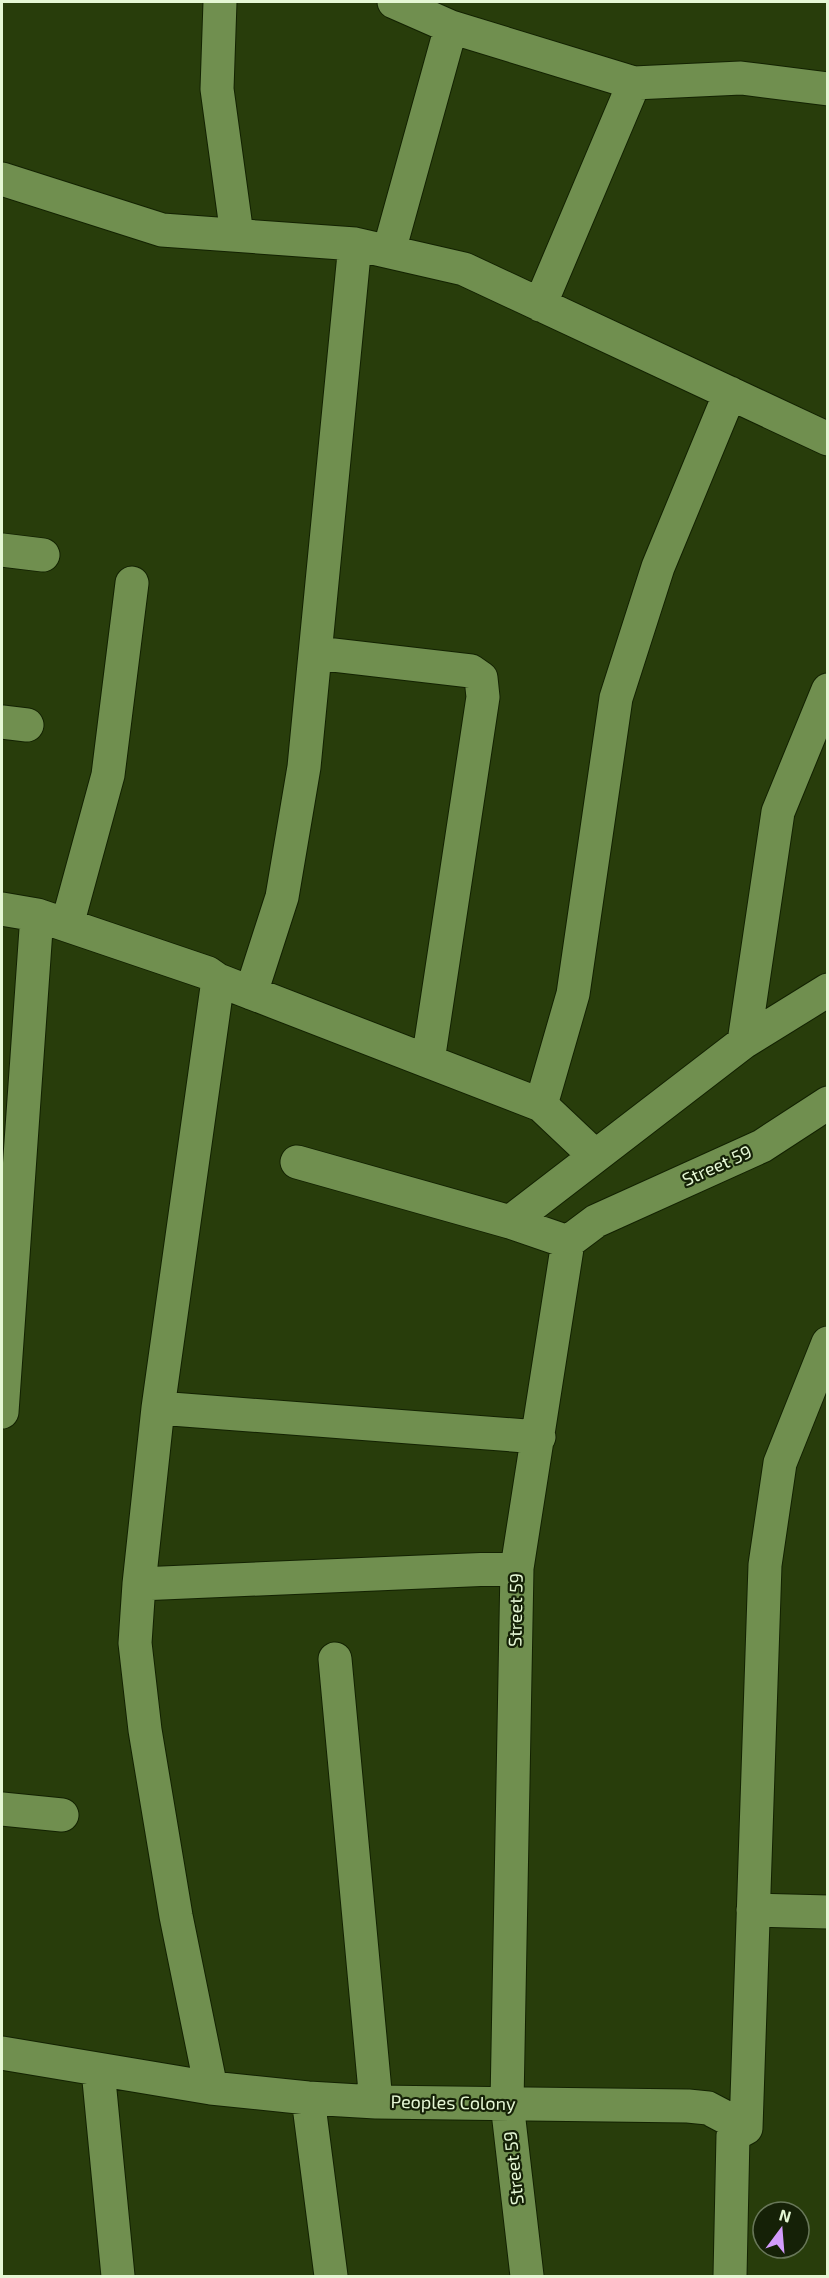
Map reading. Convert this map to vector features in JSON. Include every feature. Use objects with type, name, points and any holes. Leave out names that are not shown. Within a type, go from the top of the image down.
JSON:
[{"type":"street","points":[[220,2],[217,89],[237,235]]},
{"type":"street","points":[[394,2],[451,27],[634,83],[741,78],[828,89]]},
{"type":"street","points":[[389,251],[451,27]]},
{"type":"street","points":[[540,304],[634,83]]},
{"type":"street","points":[[2,179],[162,230],[356,243],[464,269],[828,439]]},
{"type":"street","points":[[251,993],[282,897],[304,767],[356,243]]},
{"type":"street","points":[[541,1105],[573,994],[616,698],[658,567],[730,393]]},
{"type":"street","points":[[2,550],[43,555]]},
{"type":"street","points":[[2,1391],[11,1133],[52,920],[108,776],[132,583]]},
{"type":"street","points":[[316,653],[471,671],[481,678],[483,697],[428,1061]]},
{"type":"street","points":[[744,1042],[778,812],[828,690]]},
{"type":"street","points":[[2,909],[52,920],[208,973],[218,980],[541,1105],[595,1156]]},
{"type":"street","points":[[211,2088],[176,1916],[146,1730],[135,1643],[158,1408],[218,980]]},
{"type":"street","points":[[510,1222],[744,1042],[828,990]]},
{"type":"street","name":"Street 59","points":[[526,2277],[507,2103],[517,1568],[568,1242],[596,1221],[762,1146],[828,1103]]},
{"type":"street","points":[[297,1162],[510,1222],[568,1242]]},
{"type":"street","points":[[730,2277],[733,2135],[746,2127],[765,1565],[780,1464],[828,1343]]},
{"type":"street","points":[[158,1408],[539,1437]]},
{"type":"street","points":[[139,1584],[517,1568]]},
{"type":"street","points":[[335,1659],[376,2102]]},
{"type":"street","points":[[2,1809],[62,1815]]},
{"type":"street","points":[[753,1910],[828,1912]]},
{"type":"street","name":"Peoples Colony","points":[[2,2054],[211,2088],[308,2098],[376,2102],[688,2106],[708,2108],[746,2127]]},
{"type":"street","points":[[98,2070],[118,2277]]},
{"type":"street","points":[[308,2098],[331,2277]]}]
